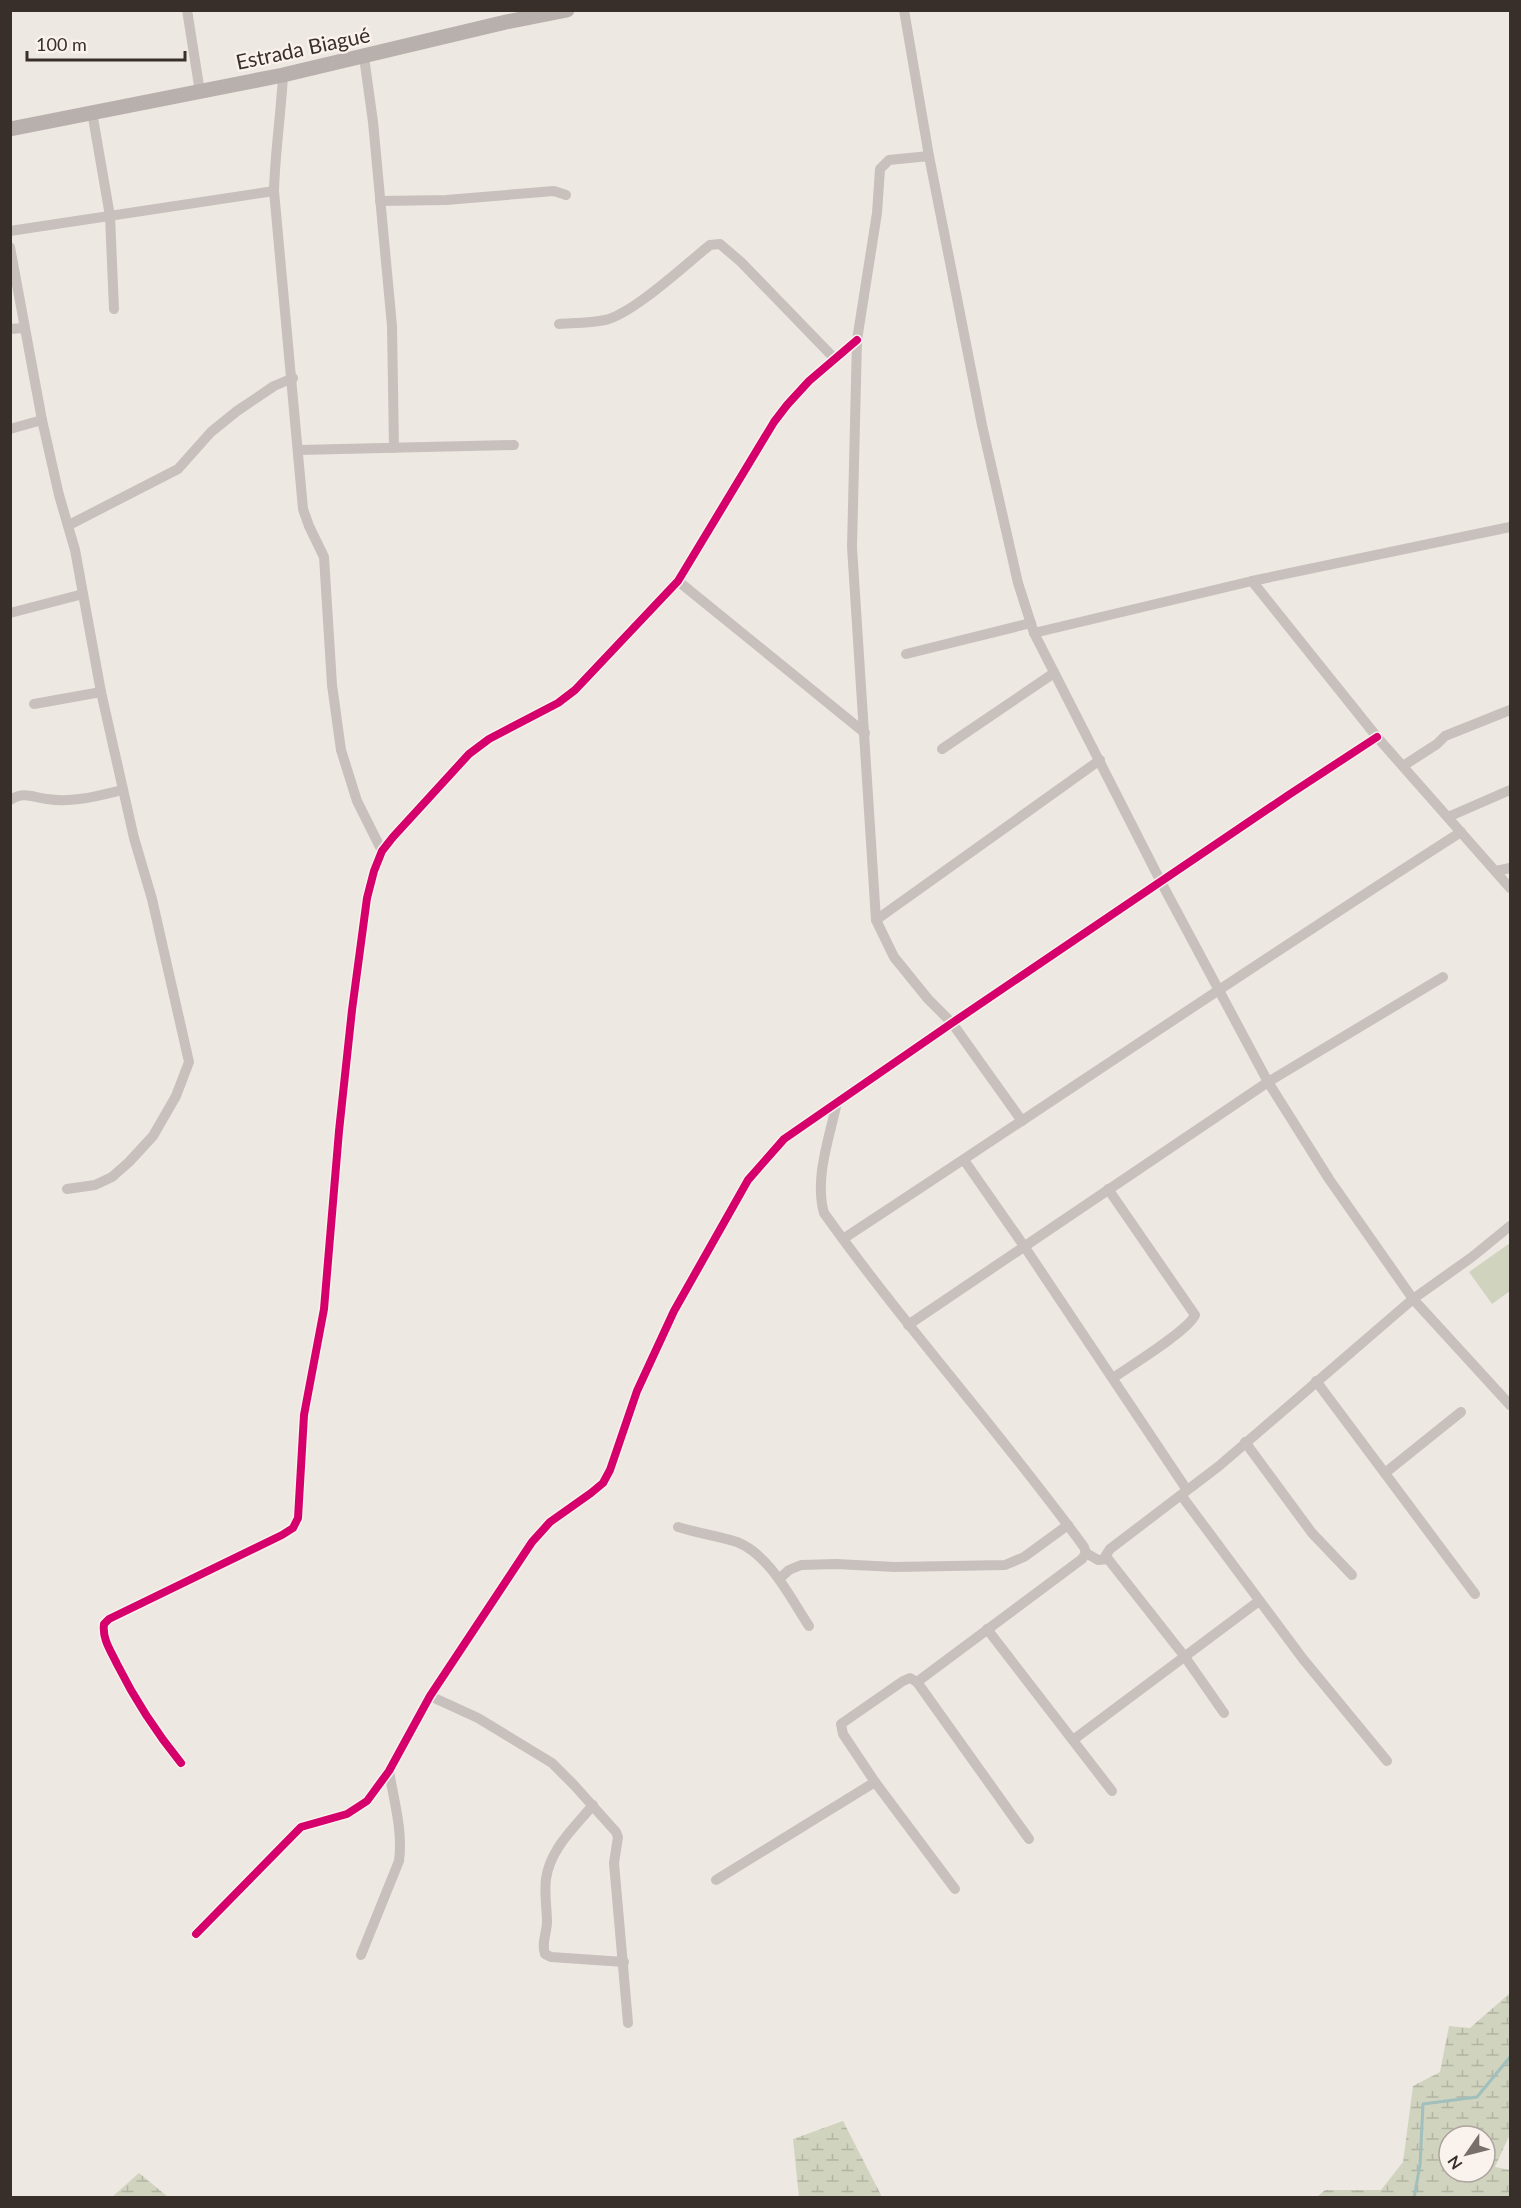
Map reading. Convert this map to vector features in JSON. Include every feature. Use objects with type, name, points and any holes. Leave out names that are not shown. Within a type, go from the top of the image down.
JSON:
[{"type":"main road","name":"Estrada Biagué","points":[[10,129],[364,57],[504,16],[567,10]]},
{"type":"street","points":[[187,10],[200,92]]},
{"type":"street","points":[[904,10],[929,156],[985,436],[1009,547],[1032,628],[1161,882],[1268,1082],[1329,1179],[1413,1299],[1510,1405]]},
{"type":"street","points":[[364,57],[392,326],[394,447]]},
{"type":"street","points":[[283,75],[274,191],[281,278],[293,378],[303,508],[324,557],[332,686],[341,750],[357,801],[382,851]]},
{"type":"street","points":[[92,112],[110,216],[114,309]]},
{"type":"street","points":[[929,156],[889,160],[880,169],[877,213],[857,340],[852,547],[876,920],[894,957],[952,1023],[1022,1121]]},
{"type":"street","points":[[10,231],[274,191]]},
{"type":"street","points":[[380,201],[446,200],[554,191],[566,195]]},
{"type":"street","points":[[559,324],[615,317],[635,305],[710,244],[720,244],[734,255],[835,359]]},
{"type":"street","points":[[10,247],[42,420],[59,495],[69,525],[122,790],[152,899],[189,1062],[176,1095],[153,1136],[129,1162],[112,1177],[95,1185],[67,1189]]},
{"type":"street","points":[[10,329],[24,328]]},
{"type":"street","points":[[181,1763],[156,1732],[131,1691],[105,1638],[104,1624],[109,1619],[282,1535],[293,1528],[298,1518],[304,1415],[324,1309],[352,1011],[368,898],[374,871],[382,851],[408,819],[469,754],[489,739],[558,703],[575,690],[678,581],[774,422],[797,394],[857,340]]},
{"type":"street","points":[[69,525],[178,469],[211,432],[237,411],[274,386],[293,378]]},
{"type":"street","points":[[10,429],[42,420]]},
{"type":"street","points":[[299,450],[514,445]]},
{"type":"street","points":[[906,654],[1510,526]]},
{"type":"street","points":[[678,581],[865,733]]},
{"type":"street","points":[[1252,581],[1377,737],[1510,888]]},
{"type":"street","points":[[10,613],[83,594]]},
{"type":"street","points":[[942,749],[1054,673]]},
{"type":"street","points":[[34,704],[101,692]]},
{"type":"street","points":[[1403,766],[1437,744],[1445,736],[1510,710]]},
{"type":"street","points":[[196,1934],[301,1827],[347,1814],[367,1801],[389,1771],[430,1696],[536,1537],[550,1522],[603,1483],[610,1470],[637,1391],[666,1325],[748,1180],[784,1139],[1377,737]]},
{"type":"street","points":[[876,920],[1100,760]]},
{"type":"street","points":[[10,800],[24,793],[46,799],[72,801],[122,790]]},
{"type":"street","points":[[1448,817],[1510,790]]},
{"type":"street","points":[[843,1239],[1219,989],[1461,832]]},
{"type":"street","points":[[1496,871],[1510,868]]},
{"type":"street","points":[[908,1325],[1268,1082],[1443,977]]},
{"type":"street","points":[[837,1102],[823,1167],[820,1195],[824,1213],[908,1325],[1068,1525],[1086,1553],[1098,1560],[1108,1559]]},
{"type":"street","points":[[964,1160],[1113,1378],[1184,1493],[1259,1601],[1387,1761]]},
{"type":"street","points":[[1108,1189],[1195,1315],[1193,1320],[1180,1330],[1113,1378]]},
{"type":"street","points":[[1224,1713],[1185,1657],[1106,1555],[1117,1542],[1184,1493],[1413,1299],[1510,1226]]},
{"type":"street","points":[[1316,1382],[1474,1594]]},
{"type":"street","points":[[1384,1473],[1461,1412]]},
{"type":"street","points":[[1245,1442],[1312,1533],[1352,1575]]},
{"type":"street","points":[[779,1579],[789,1569],[801,1565],[895,1567],[1005,1565],[1024,1557],[1068,1525]]},
{"type":"street","points":[[678,1527],[738,1543],[757,1554],[779,1579],[809,1626]]},
{"type":"street","points":[[918,1682],[1082,1559],[1086,1553]]},
{"type":"street","points":[[1073,1740],[1259,1601]]},
{"type":"street","points":[[987,1629],[1112,1791]]},
{"type":"street","points":[[955,1889],[875,1782],[843,1734],[841,1724],[903,1681],[910,1678],[918,1682],[1029,1839]]},
{"type":"street","points":[[430,1696],[478,1718],[538,1753],[552,1763],[611,1825],[618,1837],[614,1863],[628,2023]]},
{"type":"street","points":[[361,1955],[399,1861],[401,1846],[389,1771]]},
{"type":"street","points":[[716,1880],[875,1782]]},
{"type":"street","points":[[593,1805],[558,1847],[550,1862],[546,1880],[547,1926],[543,1949],[545,1954],[551,1957],[624,1962]]},
{"type":"green space","points":[[1510,1243],[1510,1291],[1492,1304],[1469,1272]]},
{"type":"green space","points":[[1510,1993],[1510,2134],[1497,2163],[1497,2124],[1437,2124],[1437,2184],[1497,2184],[1497,2167],[1510,2170],[1510,2197],[1317,2197],[1325,2190],[1381,2190],[1403,2162],[1413,2086],[1440,2072],[1449,2026],[1470,2028]]},
{"type":"green space","points":[[843,2121],[882,2197],[799,2197],[793,2139]]},
{"type":"green space","points":[[139,2173],[168,2197],[112,2197]]},
{"type":"waterway","points":[[1414,2198],[1420,2165],[1423,2104],[1477,2097],[1510,2057]]},
{"type":"cycle path","points":[[181,1763],[154,1727],[131,1690],[108,1645],[104,1635],[104,1624],[109,1619],[282,1535],[293,1528],[298,1518],[304,1415],[324,1309],[352,1010],[367,898],[382,851],[469,754],[489,739],[558,703],[575,690],[678,581],[774,422],[809,381],[857,340]]},
{"type":"cycle path","points":[[196,1934],[301,1827],[347,1814],[367,1801],[389,1771],[430,1696],[532,1542],[550,1522],[603,1483],[610,1470],[637,1391],[674,1311],[748,1180],[784,1139],[1377,737]]}]
